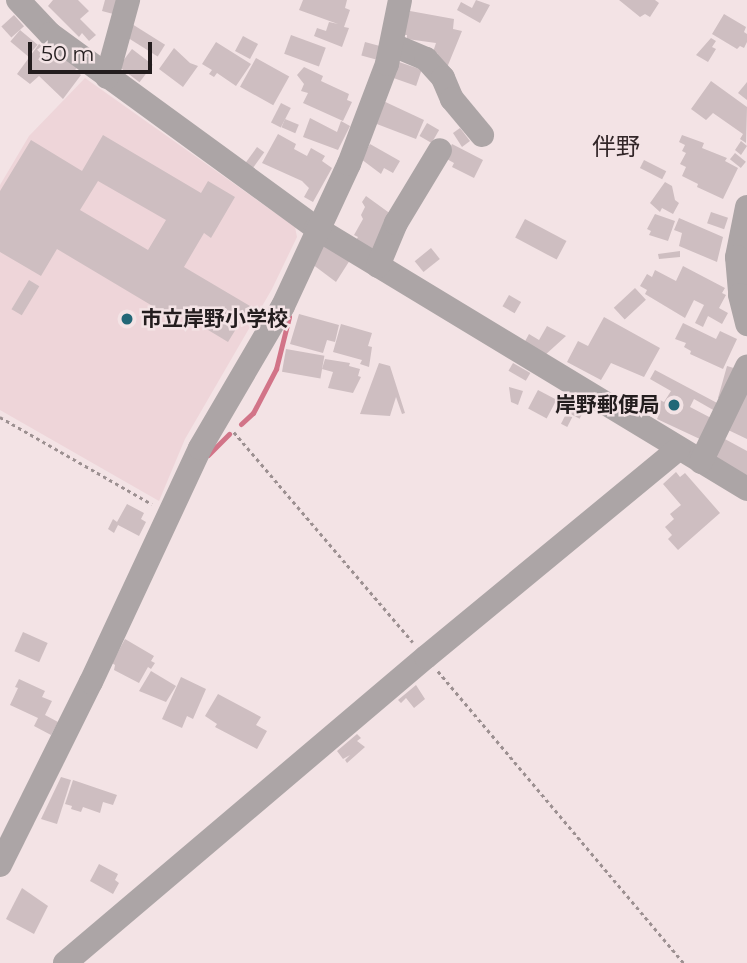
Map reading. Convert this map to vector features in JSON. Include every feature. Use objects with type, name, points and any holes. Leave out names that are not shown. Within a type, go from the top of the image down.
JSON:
[{"type":"street","points":[[18,0],[50,34],[316,228],[747,489]]},
{"type":"street","points":[[107,77],[128,0]]},
{"type":"street","points":[[0,865],[200,448],[283,306],[316,228],[349,164],[408,2]]},
{"type":"street","points":[[393,44],[426,59],[443,78],[452,99],[482,135]]},
{"type":"street","points":[[378,266],[396,223],[440,150]]},
{"type":"street","points":[[747,206],[737,257],[742,276],[747,324]]},
{"type":"street","points":[[701,462],[747,366]]},
{"type":"street","points":[[65,963],[426,657],[678,449]]},
{"type":"path","points":[[219,414],[684,963]]},
{"type":"path","points":[[0,417],[170,515]]},
{"type":"shaded area","name":"市立岸野小学校","points":[[85,78],[295,227],[297,237],[272,289],[185,439],[159,501],[0,410],[0,185],[29,136]]},
{"type":"building","points":[[53,0],[78,0],[89,11],[80,19],[96,35],[89,41],[82,33],[79,37],[48,6]]},
{"type":"building","points":[[105,0],[122,0],[117,15],[102,11]]},
{"type":"building","points":[[303,0],[347,0],[345,8],[350,10],[344,27],[349,28],[342,47],[314,36],[317,28],[326,31],[329,22],[338,24],[299,10]]},
{"type":"building","points":[[476,0],[490,5],[480,23],[457,10],[461,2],[472,8]]},
{"type":"building","points":[[619,0],[655,0],[659,3],[650,17],[645,14],[640,17]]},
{"type":"building","points":[[410,11],[454,19],[453,29],[462,31],[446,70],[435,63],[438,54],[433,52],[436,43],[407,39],[407,35],[402,35]]},
{"type":"building","points":[[724,14],[746,27],[744,32],[747,34],[747,42],[744,48],[740,46],[737,49],[712,34]]},
{"type":"building","points":[[14,15],[24,26],[11,38],[1,26]]},
{"type":"building","points":[[132,24],[165,45],[158,57],[125,36]]},
{"type":"building","points":[[20,30],[38,45],[28,56],[10,41]]},
{"type":"building","points":[[291,35],[326,48],[319,66],[284,54]]},
{"type":"building","points":[[243,36],[258,44],[250,59],[235,51]]},
{"type":"building","points":[[711,38],[716,41],[712,47],[716,49],[708,62],[696,55]]},
{"type":"building","points":[[216,42],[251,64],[236,86],[217,73],[214,77],[209,74],[212,70],[202,64]]},
{"type":"building","points":[[365,42],[384,47],[381,61],[361,56]]},
{"type":"building","points":[[39,44],[60,60],[63,56],[78,67],[75,70],[81,75],[63,99],[39,76],[30,84],[17,74]]},
{"type":"building","points":[[174,48],[190,63],[198,66],[183,87],[159,69]]},
{"type":"building","points":[[132,49],[153,65],[140,82],[119,67]]},
{"type":"building","points":[[256,58],[289,76],[273,105],[240,87]]},
{"type":"building","points":[[399,62],[422,70],[416,86],[393,78]]},
{"type":"building","points":[[304,67],[323,76],[321,81],[349,94],[347,100],[352,102],[343,121],[303,103],[308,93],[301,91],[304,84],[297,75]]},
{"type":"building","points":[[711,81],[747,107],[746,143],[740,139],[743,134],[713,113],[706,120],[691,109]]},
{"type":"building","points":[[747,82],[747,100],[738,93]]},
{"type":"building","points":[[379,99],[424,120],[416,139],[369,121]]},
{"type":"building","points":[[281,103],[291,108],[281,128],[271,123]]},
{"type":"building","points":[[310,118],[337,132],[341,121],[350,126],[338,150],[303,137]]},
{"type":"building","points":[[285,119],[299,125],[295,133],[281,127]]},
{"type":"building","points":[[427,123],[439,130],[432,143],[420,136]]},
{"type":"building","points":[[460,128],[470,141],[462,147],[453,133]]},
{"type":"building","points":[[278,134],[296,144],[294,149],[307,156],[311,148],[325,156],[322,161],[332,168],[313,202],[304,197],[309,188],[302,181],[262,163]]},
{"type":"building","points":[[103,135],[201,193],[208,181],[235,197],[211,238],[204,233],[184,267],[250,306],[228,342],[175,310],[171,317],[57,249],[41,276],[0,252],[0,191],[31,140],[82,171]],"holes":[[[98,181],[166,220],[148,250],[80,210]]]},
{"type":"building","points":[[682,135],[704,143],[702,148],[727,158],[725,161],[738,168],[723,199],[697,187],[698,184],[682,176],[686,167],[680,164],[686,153],[682,151],[685,145],[679,142]]},
{"type":"building","points":[[741,141],[747,146],[741,155],[735,150]]},
{"type":"building","points":[[370,144],[400,161],[393,173],[384,168],[381,174],[361,159]]},
{"type":"building","points":[[452,144],[483,160],[474,178],[452,167],[454,163],[445,158]]},
{"type":"building","points":[[257,147],[264,152],[250,172],[243,166]]},
{"type":"building","points":[[735,153],[746,162],[741,168],[730,159]]},
{"type":"building","points":[[644,160],[666,171],[662,179],[640,168]]},
{"type":"building","points":[[665,182],[672,186],[675,200],[679,203],[673,214],[662,208],[660,212],[650,203]]},
{"type":"building","points":[[366,196],[395,217],[375,251],[356,240],[358,237],[354,235],[363,219],[361,215],[365,207],[362,202]]},
{"type":"building","points":[[711,212],[728,218],[724,229],[707,223]]},
{"type":"building","points":[[655,214],[675,221],[668,241],[649,235],[651,231],[647,229]]},
{"type":"building","points":[[679,218],[723,237],[717,262],[679,246],[682,233],[674,230]]},
{"type":"building","points":[[525,219],[566,241],[557,260],[515,238]]},
{"type":"building","points":[[323,244],[350,260],[336,282],[312,264]]},
{"type":"building","points":[[431,248],[440,259],[423,272],[415,261]]},
{"type":"building","points":[[680,251],[680,257],[659,259],[658,254]]},
{"type":"building","points":[[683,266],[725,288],[722,293],[726,295],[719,308],[728,313],[722,324],[708,316],[703,327],[695,323],[704,305],[694,300],[685,318],[645,294],[647,290],[640,286],[647,274],[652,277],[655,270],[676,281]]},
{"type":"building","points":[[29,280],[39,286],[22,315],[11,309]]},
{"type":"building","points":[[635,288],[646,300],[625,319],[614,308]]},
{"type":"building","points":[[509,295],[521,302],[515,313],[502,306]]},
{"type":"building","points":[[299,314],[339,325],[335,342],[327,340],[323,353],[290,344]]},
{"type":"building","points":[[604,317],[660,348],[644,377],[611,363],[601,380],[567,362],[578,341],[588,346]]},
{"type":"building","points":[[683,323],[716,339],[720,331],[737,339],[723,369],[690,354],[691,351],[684,347],[686,343],[675,339]]},
{"type":"building","points":[[341,324],[372,333],[368,346],[372,347],[369,367],[360,364],[362,360],[333,352]]},
{"type":"building","points":[[547,326],[566,336],[544,356],[523,345],[529,334],[539,340]]},
{"type":"building","points":[[286,349],[324,356],[320,378],[282,372]]},
{"type":"building","points":[[325,359],[350,363],[349,366],[360,369],[358,376],[361,377],[353,393],[328,388],[333,372],[322,369]]},
{"type":"building","points":[[379,363],[390,366],[405,413],[402,414],[396,397],[390,416],[360,414]]},
{"type":"building","points":[[513,363],[530,373],[526,381],[508,371]]},
{"type":"building","points":[[727,366],[737,369],[725,401],[718,398]]},
{"type":"building","name":"岸野郵便局","points":[[655,370],[719,404],[715,411],[694,399],[690,407],[713,419],[702,440],[657,419],[660,412],[655,409],[660,400],[664,402],[671,391],[650,379]]},
{"type":"building","points":[[747,384],[747,439],[724,428]]},
{"type":"building","points":[[509,387],[523,391],[518,405],[511,402]]},
{"type":"building","points":[[538,390],[557,400],[547,418],[528,409]]},
{"type":"building","points":[[571,403],[584,410],[580,419],[566,412]]},
{"type":"building","points":[[566,414],[572,417],[567,427],[561,424]]},
{"type":"building","points":[[723,438],[747,451],[747,478],[711,459]]},
{"type":"building","points":[[676,472],[680,477],[685,473],[720,513],[678,550],[668,539],[672,535],[665,527],[674,519],[670,514],[681,505],[663,484]]},
{"type":"building","points":[[127,504],[144,513],[141,519],[146,522],[139,536],[118,525],[114,533],[108,529],[113,519],[117,522]]},
{"type":"building","points":[[23,632],[48,643],[39,662],[14,651]]},
{"type":"building","points":[[125,639],[154,656],[151,661],[155,663],[151,669],[148,667],[139,683],[114,670],[115,665],[112,663]]},
{"type":"building","points":[[151,671],[176,686],[166,702],[139,691]]},
{"type":"building","points":[[181,677],[206,689],[193,719],[187,716],[182,728],[162,719]]},
{"type":"building","points":[[19,679],[45,691],[42,697],[52,701],[45,715],[58,722],[51,735],[34,726],[38,718],[10,705]]},
{"type":"building","points":[[416,685],[425,699],[414,708],[406,698],[401,703],[398,700]]},
{"type":"building","points":[[218,694],[261,717],[256,725],[267,731],[257,749],[215,727],[217,724],[205,716]]},
{"type":"building","points":[[357,734],[361,738],[357,741],[365,747],[347,763],[345,760],[350,755],[343,759],[337,751]]},
{"type":"building","points":[[61,777],[71,780],[57,824],[41,819]]},
{"type":"building","points":[[73,780],[117,795],[113,805],[103,802],[100,813],[83,807],[81,812],[71,809],[72,806],[65,804]]},
{"type":"building","points":[[99,864],[118,874],[115,880],[119,883],[113,894],[90,881]]},
{"type":"building","points":[[22,888],[48,906],[34,934],[6,919]]},
{"type":"waterway","points":[[241,424],[253,413],[276,369],[289,317]]},
{"type":"waterway","points":[[208,455],[229,434]]},
{"type":"place","name":"市立岸野小学校","points":[[127,319]]},
{"type":"place","name":"岸野郵便局","points":[[674,405]]},
{"type":"district","name":"伴野","points":[[616,147]]}]
